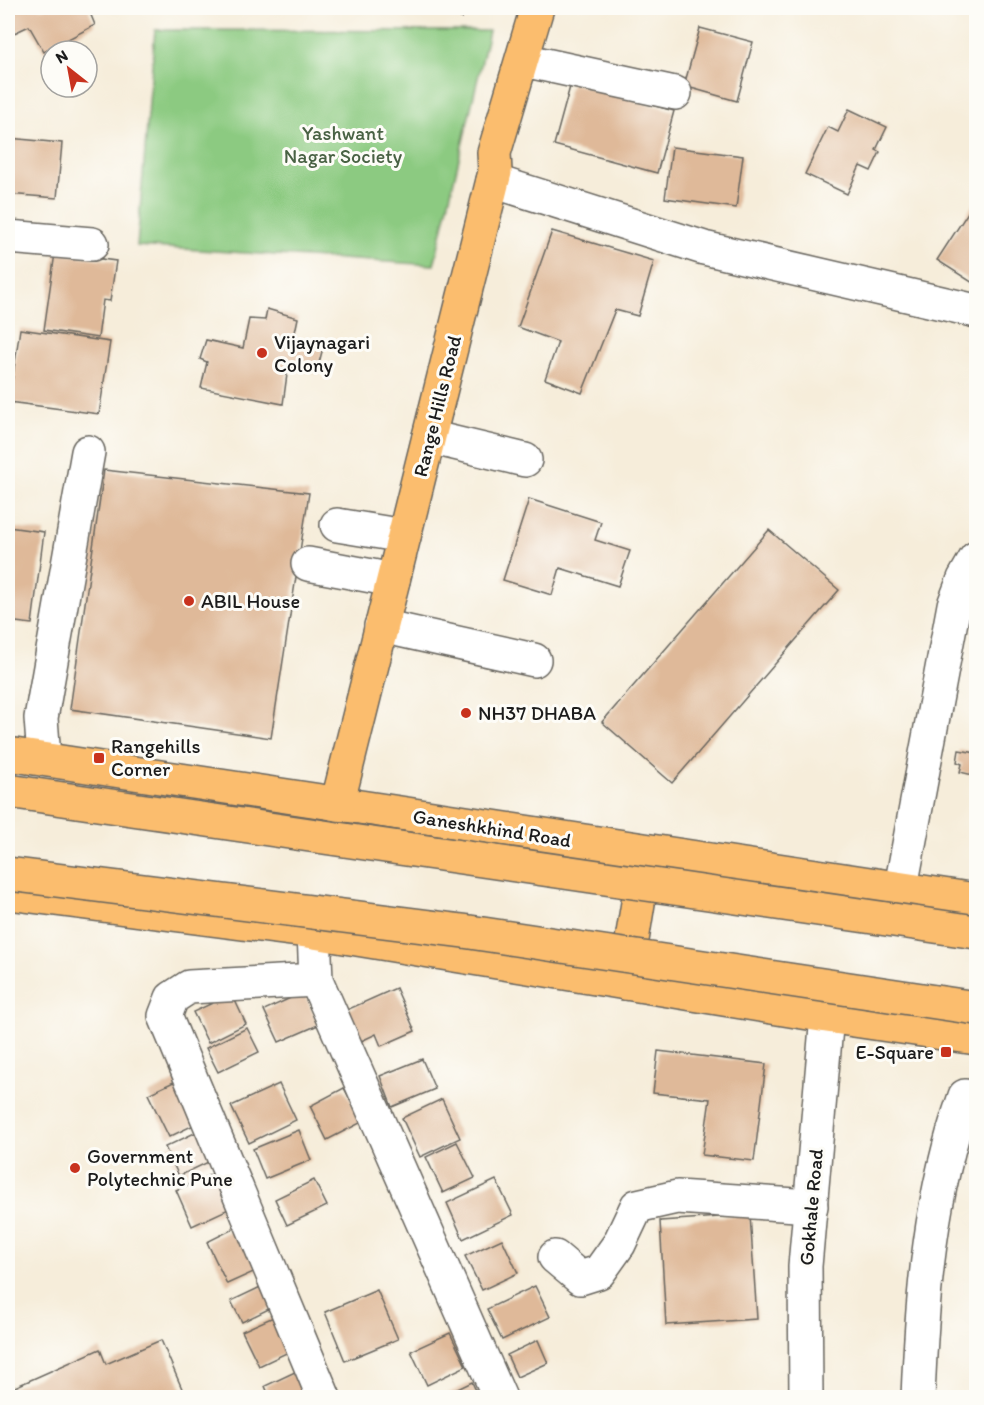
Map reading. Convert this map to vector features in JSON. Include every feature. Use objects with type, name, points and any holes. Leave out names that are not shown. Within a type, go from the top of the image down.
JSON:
[{"type":"main road","name":"Range Hills Road","points":[[337,805],[494,176],[494,153],[532,62],[537,8]]},
{"type":"main road","points":[[532,62],[557,8]]},
{"type":"main road","name":"Ganeshkhind Road","points":[[8,754],[647,852],[902,887],[976,900]]},
{"type":"main road","points":[[8,790],[976,932]]},
{"type":"main road","points":[[625,983],[647,852]]},
{"type":"main road","points":[[8,874],[463,931],[976,1008]]},
{"type":"main road","points":[[8,893],[314,932],[827,1016],[976,1038]]},
{"type":"street","points":[[532,62],[675,93]]},
{"type":"street","points":[[494,176],[704,248],[976,311]]},
{"type":"street","points":[[8,237],[92,244]]},
{"type":"street","points":[[429,437],[525,460]]},
{"type":"street","points":[[45,758],[41,718],[88,452]]},
{"type":"street","points":[[337,525],[404,536]]},
{"type":"street","points":[[902,887],[954,605],[964,579],[976,558]]},
{"type":"street","points":[[308,564],[393,580]]},
{"type":"street","points":[[381,626],[534,660]]},
{"type":"street","points":[[314,932],[315,980],[500,1398]]},
{"type":"street","points":[[315,980],[189,987],[172,998],[165,1016],[324,1398]]},
{"type":"street","name":"Gokhale Road","points":[[806,1398],[805,1266],[827,1016]]},
{"type":"street","points":[[918,1398],[932,1220],[949,1142],[965,1096],[976,1098]]},
{"type":"street","points":[[555,1257],[580,1278],[599,1272],[619,1244],[637,1206],[677,1197],[811,1206]]},
{"type":"green space","name":"Yashwant Nagar Society","points":[[155,30],[489,31],[434,265],[137,246]]},
{"type":"building","points":[[8,8],[88,8],[95,25],[69,39],[39,39],[39,43],[29,26],[8,36]]},
{"type":"building","points":[[425,8],[465,8],[462,18]]},
{"type":"building","points":[[700,28],[753,42],[737,101],[684,86]]},
{"type":"building","points":[[571,83],[674,111],[657,173],[554,145]]},
{"type":"building","points":[[849,109],[887,127],[876,150],[880,152],[871,171],[860,166],[847,194],[805,174],[828,127],[838,132]]},
{"type":"building","points":[[8,138],[62,143],[57,198],[8,194]]},
{"type":"building","points":[[672,147],[743,156],[736,208],[665,198]]},
{"type":"building","points":[[976,200],[976,278],[973,283],[937,260]]},
{"type":"building","points":[[552,231],[654,261],[638,316],[615,310],[582,393],[545,379],[558,342],[518,327]]},
{"type":"building","points":[[55,253],[116,261],[110,301],[103,300],[98,338],[44,330]]},
{"type":"building","name":"Vijaynagari Colony","points":[[267,309],[298,318],[294,337],[324,344],[316,374],[288,367],[283,404],[201,388],[207,362],[200,359],[206,340],[243,348],[249,319],[265,320]]},
{"type":"building","points":[[20,329],[110,342],[99,414],[9,402]]},
{"type":"building","name":"ABIL House","points":[[104,470],[309,493],[271,738],[70,709]]},
{"type":"building","points":[[529,499],[601,522],[595,540],[630,551],[618,586],[560,568],[552,595],[503,580]]},
{"type":"building","points":[[8,527],[44,532],[32,624],[8,621]]},
{"type":"building","points":[[769,530],[839,590],[672,783],[602,722]]},
{"type":"building","points":[[959,750],[976,753],[976,780],[972,779],[973,775],[960,772],[962,764],[957,762]]},
{"type":"building","points":[[396,988],[415,1031],[381,1046],[376,1034],[357,1043],[342,1012]]},
{"type":"building","points":[[304,992],[318,1025],[279,1042],[264,1010]]},
{"type":"building","points":[[232,994],[246,1024],[208,1043],[193,1012]]},
{"type":"building","points":[[247,1028],[259,1052],[218,1072],[206,1048]]},
{"type":"building","points":[[658,1051],[766,1064],[754,1161],[702,1155],[710,1099],[653,1093]]},
{"type":"building","points":[[422,1059],[435,1089],[392,1107],[380,1076]]},
{"type":"building","points":[[180,1079],[200,1122],[169,1137],[148,1094]]},
{"type":"building","points":[[279,1084],[296,1120],[249,1143],[231,1106]]},
{"type":"building","points":[[344,1088],[362,1122],[327,1140],[310,1106]]},
{"type":"building","points":[[442,1099],[460,1138],[420,1157],[402,1118]]},
{"type":"building","points":[[205,1128],[219,1157],[179,1176],[165,1147]]},
{"type":"building","points":[[299,1130],[311,1160],[265,1179],[253,1149]]},
{"type":"building","points":[[457,1142],[475,1178],[443,1193],[426,1157]]},
{"type":"building","points":[[217,1172],[233,1207],[192,1226],[176,1190]]},
{"type":"building","points":[[314,1180],[327,1206],[287,1225],[275,1199]]},
{"type":"building","points":[[496,1180],[513,1215],[463,1239],[447,1203]]},
{"type":"building","points":[[750,1215],[757,1319],[666,1325],[660,1221]]},
{"type":"building","points":[[237,1227],[258,1270],[227,1284],[207,1242]]},
{"type":"building","points":[[502,1239],[518,1273],[482,1290],[465,1256]]},
{"type":"building","points":[[269,1283],[279,1304],[242,1322],[231,1301]]},
{"type":"building","points":[[535,1286],[550,1317],[502,1340],[487,1309]]},
{"type":"building","points":[[377,1290],[398,1339],[345,1361],[325,1312]]},
{"type":"building","points":[[278,1315],[295,1349],[259,1366],[242,1331]]},
{"type":"building","points":[[450,1333],[466,1366],[427,1385],[411,1351]]},
{"type":"building","points":[[161,1340],[186,1398],[8,1398],[8,1390],[100,1349],[106,1364]]},
{"type":"building","points":[[538,1340],[548,1363],[517,1377],[507,1355]]},
{"type":"building","points":[[297,1371],[309,1398],[270,1398],[265,1386]]},
{"type":"building","points":[[472,1382],[479,1398],[439,1398]]},
{"type":"place","name":"Vijaynagari Colony","points":[[262,353]]},
{"type":"place","name":"ABIL House","points":[[189,601]]},
{"type":"place","name":"NH37 DHABA","points":[[466,713]]},
{"type":"place","name":"Rangehills Corner","points":[[99,758]]},
{"type":"place","name":"E-Square","points":[[946,1052]]},
{"type":"place","name":"Government Polytechnic Pune","points":[[75,1168]]}]
